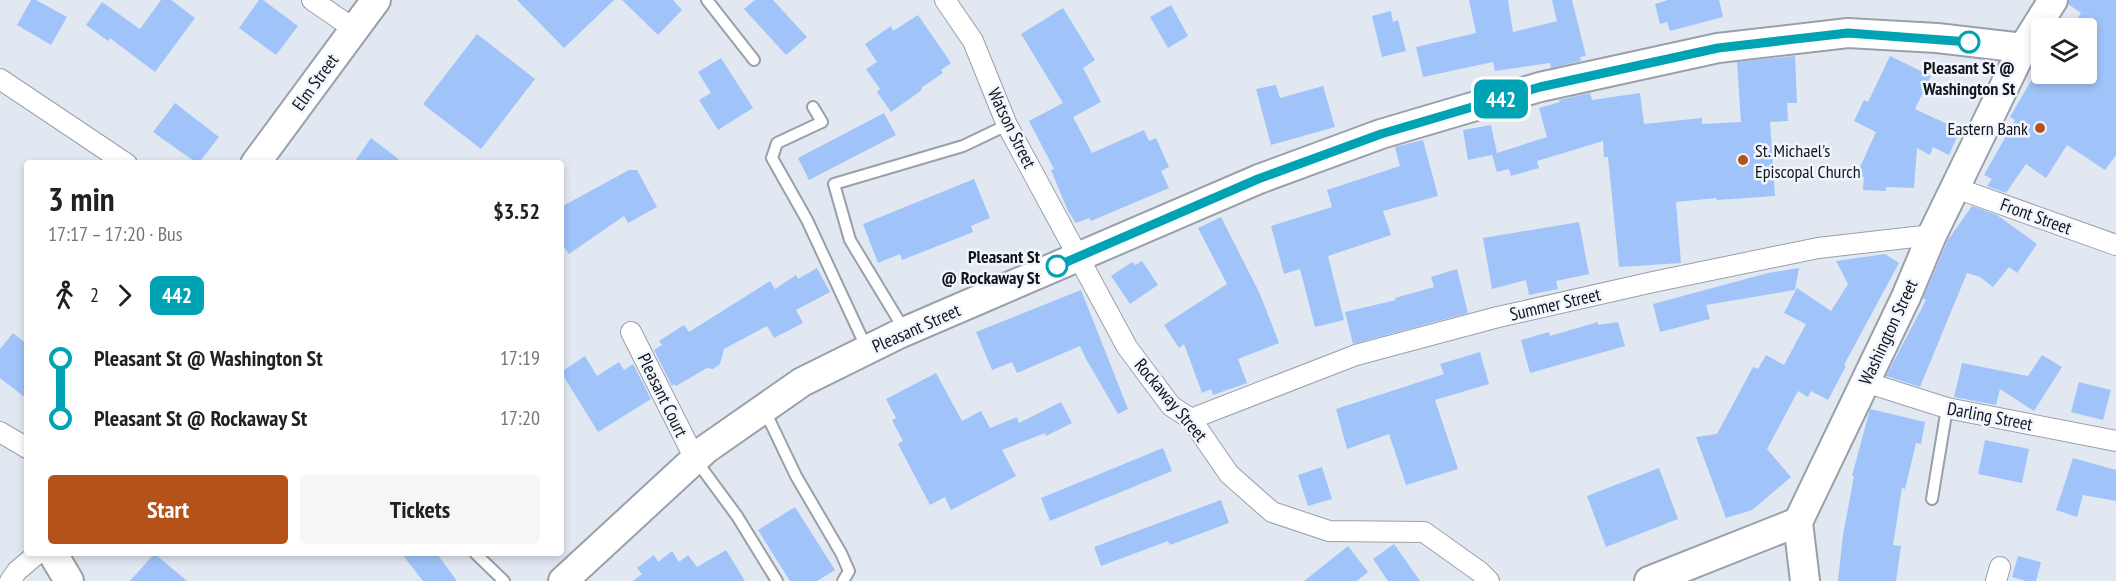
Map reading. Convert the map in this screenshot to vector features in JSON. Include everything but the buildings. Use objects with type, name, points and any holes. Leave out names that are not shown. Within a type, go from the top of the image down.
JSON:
[{"type":"street","points":[[312,0],[354,29]]},
{"type":"street","name":"Elm Street","points":[[258,160],[376,0]]},
{"type":"street","name":"Watson Street","points":[[945,0],[973,41],[1007,125],[1079,257]]},
{"type":"street","name":"Washington Street","points":[[1798,522],[1906,297],[1932,235],[2023,48],[2053,0]]},
{"type":"street","name":"Pleasant Street","points":[[563,581],[706,449],[802,382],[905,332],[1258,179],[1359,142],[1540,87],[1718,48],[1848,33],[1937,38],[2023,48]]},
{"type":"street","points":[[0,79],[121,160]]},
{"type":"street","name":"Front Street","points":[[1956,188],[2116,245]]},
{"type":"street","name":"Summer Street","points":[[1191,419],[1356,355],[1498,317],[1818,248],[1932,235]]},
{"type":"street","name":"Rockaway Street","points":[[1079,257],[1127,347],[1171,406],[1191,419],[1229,474],[1272,512],[1329,531],[1424,532],[1489,581]]},
{"type":"street","name":"Pleasant Court","points":[[632,332],[695,459]]},
{"type":"street","name":"Darling Street","points":[[1865,382],[1947,408],[2116,441]]},
{"type":"street","points":[[0,432],[24,446]]},
{"type":"street","points":[[1649,581],[1798,522],[1806,581]]},
{"type":"street","points":[[10,581],[17,571],[35,556]]},
{"type":"street","points":[[54,556],[69,581]]},
{"type":"lane","points":[[707,0],[754,60]]},
{"type":"lane","points":[[813,107],[822,122],[777,143],[772,158],[807,220],[867,350]]},
{"type":"lane","points":[[905,332],[850,240],[834,184],[963,146],[1007,125]]},
{"type":"lane","points":[[764,408],[796,476],[841,553],[849,571],[843,581]]},
{"type":"lane","points":[[1932,499],[1947,408]]},
{"type":"lane","points":[[695,459],[737,516],[777,581]]},
{"type":"lane","points":[[478,556],[504,581]]},
{"type":"bus line","name":"442","points":[[1057,266],[1258,179],[1381,134],[1540,87],[1718,48],[1848,33],[1969,42]]},
{"type":"place","name":"Pleasant St @ Washington St","points":[[1969,42]]},
{"type":"place","name":"Eastern Bank","points":[[2040,128]]},
{"type":"place","name":"St. Michael's Episcopal Church","points":[[1743,160]]},
{"type":"place","name":"Pleasant St @ Rockaway St","points":[[1057,266]]}]
